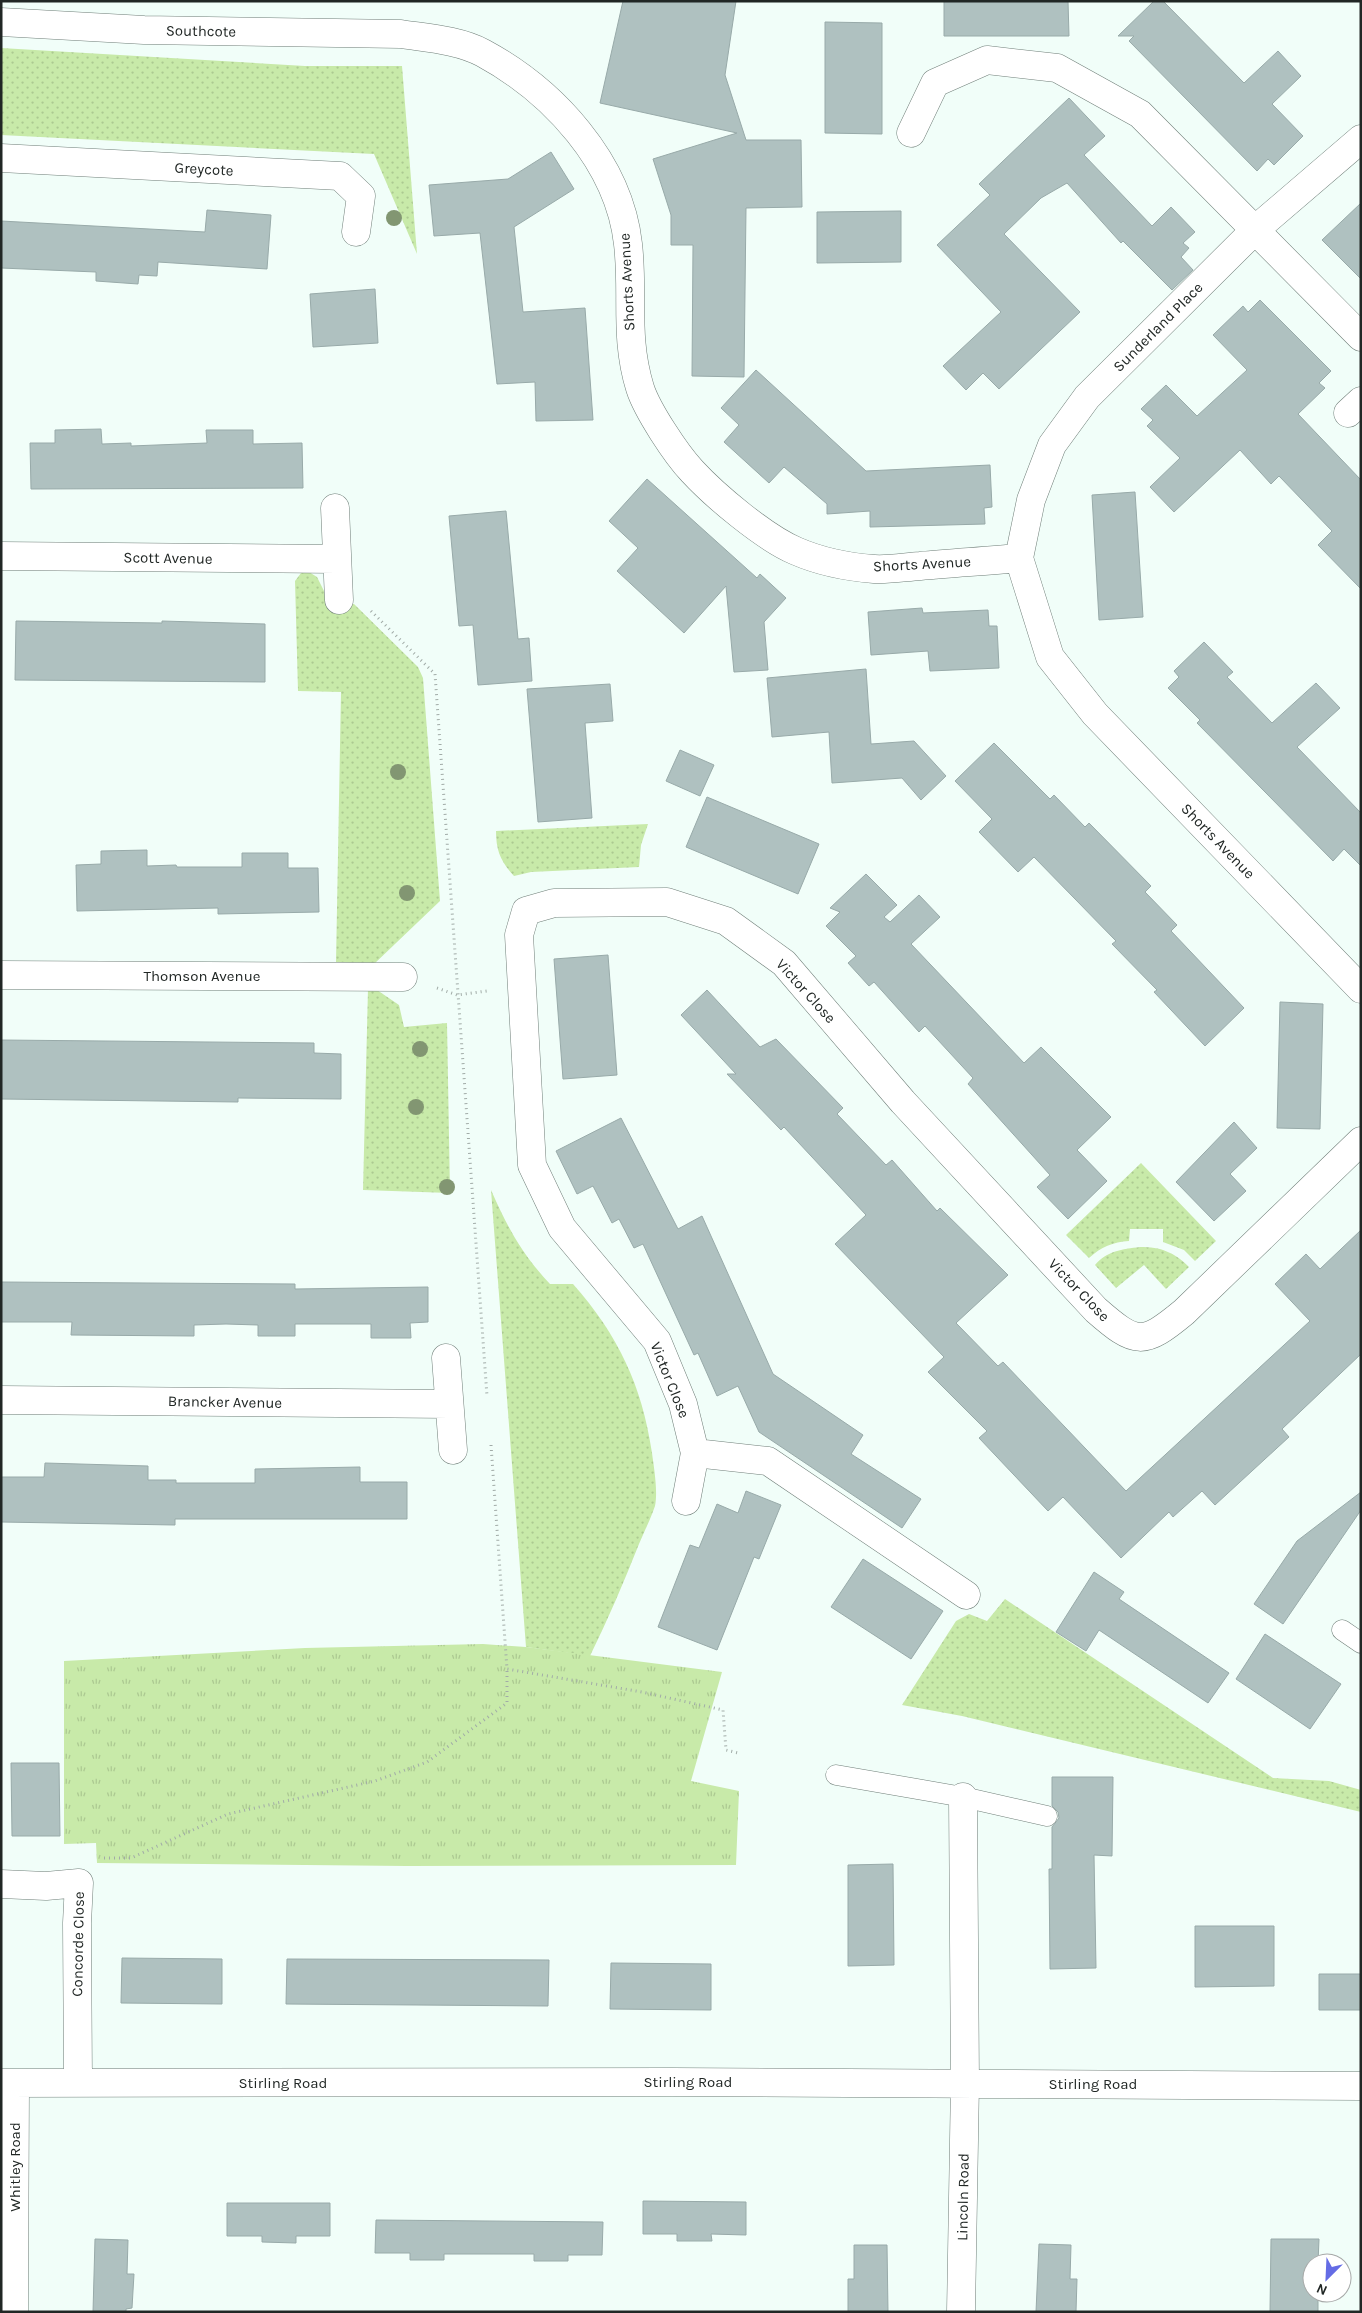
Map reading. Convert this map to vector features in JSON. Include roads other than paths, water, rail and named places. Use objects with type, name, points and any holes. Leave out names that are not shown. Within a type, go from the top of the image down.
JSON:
[{"type":"street","name":"Southcote","points":[[1,22],[144,30],[401,34]]},
{"type":"street","name":"Shorts Avenue","points":[[401,34],[440,40],[481,52],[552,103],[590,148],[619,198],[628,244],[630,346],[640,390],[660,425],[692,471],[757,527],[796,551],[840,564],[876,569],[1018,558],[1050,657],[1095,714],[1361,989]]},
{"type":"street","points":[[911,133],[935,83],[987,60],[1057,68],[1140,114],[1361,337]]},
{"type":"street","name":"Sunderland Place","points":[[1018,558],[1031,500],[1052,445],[1087,397],[1256,229],[1361,139]]},
{"type":"street","name":"Greycote","points":[[1,158],[340,176],[361,196],[356,232]]},
{"type":"street","points":[[335,508],[339,600]]},
{"type":"street","name":"Scott Avenue","points":[[1,556],[336,559]]},
{"type":"street","name":"Victor Close","points":[[686,1501],[695,1453],[683,1404],[657,1341],[562,1228],[532,1165],[519,935],[526,910],[554,903],[667,902],[726,921],[784,962],[903,1102],[1096,1310],[1116,1328],[1133,1337],[1143,1338],[1152,1336],[1184,1312],[1361,1141]]},
{"type":"street","name":"Thomson Avenue","points":[[1,975],[403,977]]},
{"type":"street","points":[[446,1358],[453,1450]]},
{"type":"street","name":"Brancker Avenue","points":[[1,1400],[449,1404]]},
{"type":"street","points":[[695,1453],[768,1461],[966,1595]]},
{"type":"street","name":"Lincoln Road","points":[[961,2312],[965,2083],[963,1797]]},
{"type":"street","name":"Concorde Close","points":[[1,1884],[46,1886],[79,1883],[77,1923],[78,2083]]},
{"type":"street","name":"Stirling Road","points":[[8,2083],[965,2083],[1361,2086]]},
{"type":"street","name":"Whitley Road","points":[[8,2083],[14,2312]]},
{"type":"lane","points":[[1342,1630],[1361,1643]]},
{"type":"lane","points":[[836,1775],[963,1797],[1046,1816]]}]
